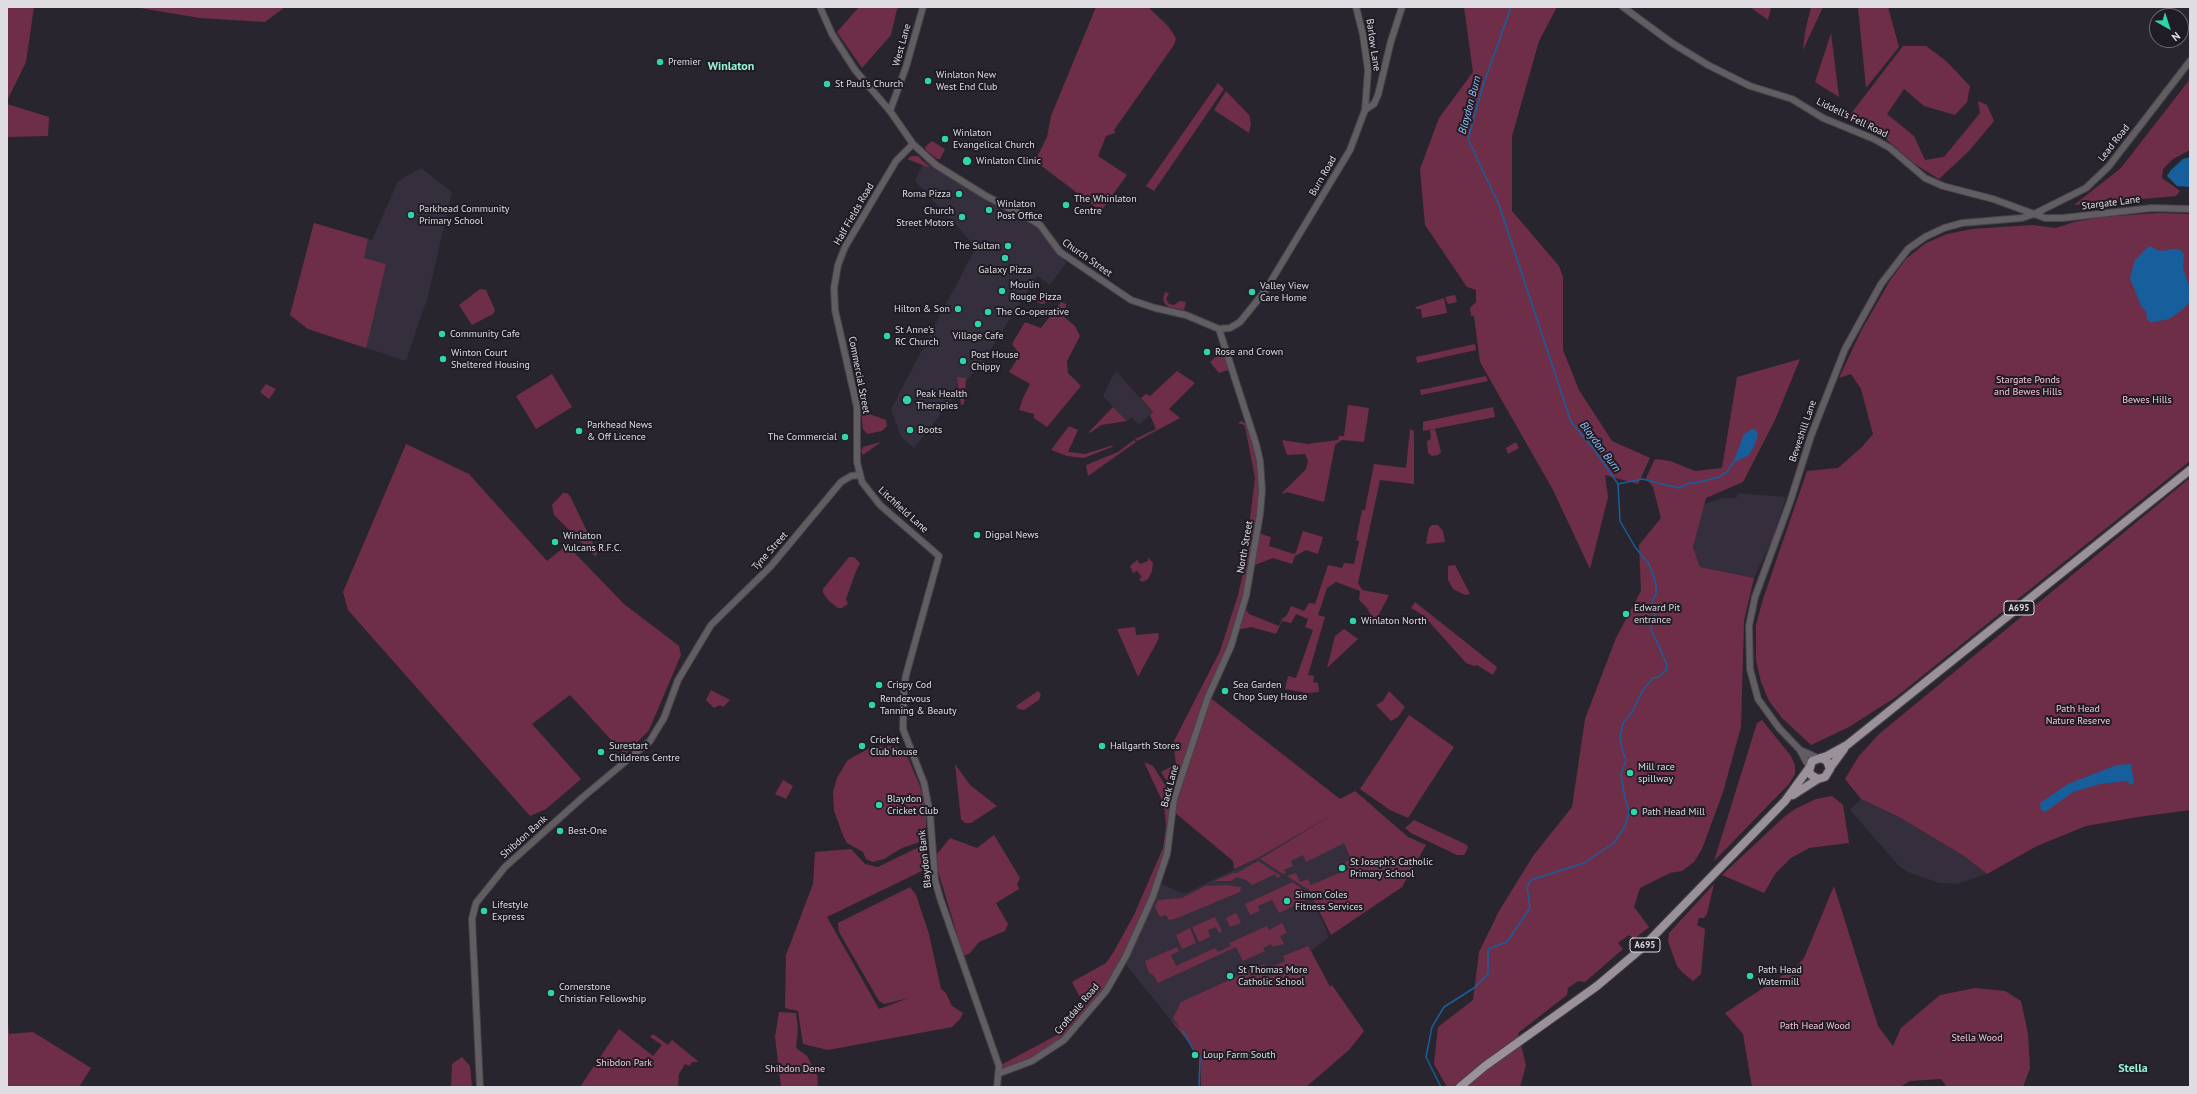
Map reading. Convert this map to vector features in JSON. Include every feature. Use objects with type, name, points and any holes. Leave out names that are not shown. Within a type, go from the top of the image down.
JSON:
[{"type":"main road","name":"A695","points":[[1460,1087],[1485,1066],[1597,986],[1632,957],[1660,931],[1785,801],[1809,768],[1812,761],[1847,745],[2190,470]]},
{"type":"main road","name":"A695","points":[[1785,801],[1818,779],[1825,777],[1847,745]]},
{"type":"main road","points":[[1820,758],[1827,761],[1830,768]]},
{"type":"main road","points":[[1809,768],[1812,775],[1818,779]]},
{"type":"street","name":"Church Street","points":[[820,7],[832,34],[855,70],[890,111],[913,144],[940,168],[986,196],[1040,225],[1060,252],[1122,294],[1138,302],[1186,315],[1219,330]]},
{"type":"street","name":"West Lane","points":[[890,111],[906,67],[923,7]]},
{"type":"street","name":"Barlow Lane","points":[[1356,7],[1363,35],[1368,70],[1365,110]]},
{"type":"street","name":"Burn Road","points":[[1219,330],[1230,328],[1240,322],[1265,291],[1350,150],[1365,110],[1374,104],[1378,95],[1391,41],[1402,7]]},
{"type":"street","name":"Liddell's Fell Road","points":[[1623,7],[1672,43],[1735,79],[1758,89],[1792,99],[1823,118],[1882,143],[1919,173],[1933,182],[1993,199],[2034,214]]},
{"type":"street","name":"Lead Road","points":[[2034,214],[2078,193],[2102,174],[2190,61]]},
{"type":"street","name":"Half Fields Road","points":[[838,327],[834,288],[838,265],[845,246],[896,161],[913,144]]},
{"type":"street","name":"Stargate Lane","points":[[2034,214],[2045,218],[2054,219],[2152,208],[2190,209]]},
{"type":"street","name":"Beweshill Lane","points":[[1809,768],[1800,750],[1779,728],[1758,699],[1750,669],[1749,626],[1755,597],[1838,365],[1881,284],[1899,259],[1915,243],[1954,224],[2018,219],[2034,214]]},
{"type":"street","name":"Commercial Street","points":[[838,327],[857,407],[857,462],[859,475]]},
{"type":"street","name":"North Street","points":[[1208,696],[1231,646],[1243,607],[1260,514],[1262,488],[1260,461],[1247,414],[1219,330]]},
{"type":"street","name":"Litchfield Lane","points":[[859,475],[874,499],[939,556]]},
{"type":"street","name":"Tyne Street","points":[[697,645],[711,625],[770,566],[837,486],[845,478],[859,475]]},
{"type":"street","name":"Blaydon Bank","points":[[939,556],[906,675],[904,687],[903,729],[924,782],[930,814],[935,880],[959,956],[999,1066],[1000,1073],[997,1087]]},
{"type":"street","name":"Shibdon Bank","points":[[480,1087],[472,919],[476,903],[505,867],[583,797],[650,740],[660,726],[678,680],[697,645]]},
{"type":"street","name":"Back Lane","points":[[1158,882],[1167,854],[1174,799],[1208,696]]},
{"type":"street","name":"Beweshill Lane","points":[[1800,750],[1820,758]]},
{"type":"street","name":"Croftdale Road","points":[[1000,1073],[1032,1061],[1059,1044],[1104,994],[1126,956],[1158,882]]},
{"type":"shaded area","points":[[925,160],[986,199],[1045,224],[1066,263],[1050,285],[1037,276],[986,357],[914,448],[901,437],[891,409],[976,247],[915,181]]},
{"type":"shaded area","name":"Parkhead Community Primary School","points":[[421,168],[452,192],[428,296],[406,361],[308,329],[290,315],[314,223],[372,240],[398,181]]},
{"type":"shaded area","points":[[1117,372],[1153,412],[1139,425],[1132,417],[1127,421],[1103,396],[1112,377]]},
{"type":"shaded area","points":[[1739,493],[1786,497],[1773,538],[1754,578],[1700,567],[1693,547],[1704,504],[1723,498],[1736,498]]},
{"type":"shaded area","name":"St Thomas More Catholic School","points":[[1362,797],[1408,837],[1426,845],[1402,887],[1331,935],[1314,901],[1329,937],[1311,951],[1331,987],[1215,1077],[1182,1031],[1170,1019],[1123,961],[1158,882],[1177,891],[1186,893],[1256,859]]},
{"type":"shaded area","points":[[1861,799],[1899,817],[1964,856],[1987,874],[1957,884],[1939,883],[1908,872],[1899,866],[1850,810]]},
{"type":"green space","points":[[7,7],[34,7],[26,62],[7,101]]},
{"type":"green space","points":[[134,7],[285,7],[265,22],[200,18]]},
{"type":"green space","points":[[859,7],[901,7],[897,9],[891,35],[862,68],[837,32]]},
{"type":"green space","points":[[1096,7],[1148,7],[1168,26],[1176,38],[1174,45],[1114,130],[1115,133],[1106,136],[1098,156],[1127,175],[1101,211],[1035,161],[1047,137],[1051,116]]},
{"type":"green space","points":[[1464,7],[1557,7],[1539,41],[1512,136],[1512,211],[1559,266],[1563,277],[1563,350],[1579,390],[1612,441],[1650,458],[1638,484],[1605,475],[1608,497],[1590,569],[1553,490],[1480,362],[1474,316],[1471,316],[1470,308],[1476,302],[1476,290],[1467,287],[1425,225],[1420,169],[1439,118],[1473,72]]},
{"type":"green space","points":[[1750,7],[1771,7],[1768,20]]},
{"type":"green space","points":[[1811,7],[1823,7],[1803,50],[1805,32]]},
{"type":"green space","points":[[1858,7],[1888,7],[1899,47],[1866,88]]},
{"type":"green space","points":[[1831,33],[1839,97],[1815,82]]},
{"type":"green space","points":[[1903,46],[1926,46],[1945,60],[1970,86],[1967,102],[1955,115],[1924,106],[1904,89],[1887,114],[1914,136],[1925,160],[1944,157],[1980,113],[1978,101],[1987,105],[1994,121],[1969,151],[1939,179],[1915,164],[1886,139],[1847,119]]},
{"type":"green space","points":[[2190,79],[2190,150],[2173,159],[2163,169],[2162,178],[2180,191],[2176,196],[2074,205],[2121,168]]},
{"type":"green space","points":[[1218,83],[1224,89],[1154,191],[1146,186]]},
{"type":"green space","points":[[1226,91],[1249,115],[1251,124],[1249,133],[1214,110]]},
{"type":"green space","points":[[7,104],[49,117],[48,136],[7,137]]},
{"type":"green space","points":[[932,141],[945,149],[940,159],[937,159],[926,150],[925,147]]},
{"type":"green space","points":[[911,156],[918,156],[930,168],[907,159]]},
{"type":"green space","name":"Stargate Ponds and Bewes Hills","points":[[2159,213],[2190,214],[2190,461],[1896,697],[1849,727],[1811,745],[1782,718],[1769,701],[1761,682],[1756,660],[1756,625],[1763,599],[1807,471],[1838,468],[1862,447],[1873,434],[1861,389],[1851,374],[1839,378],[1861,331],[1891,279],[1906,259],[1926,243],[1947,234],[1972,229],[2032,225],[2056,228],[2074,222],[2101,217]]},
{"type":"green space","points":[[314,223],[368,239],[364,258],[386,264],[366,348],[308,329],[290,315]]},
{"type":"green space","points":[[480,289],[486,290],[495,310],[493,314],[472,325],[459,305]]},
{"type":"green space","points":[[1042,292],[1046,294],[1048,298],[1046,302],[1042,304],[1038,302],[1036,298],[1038,294]]},
{"type":"green space","points":[[1165,292],[1169,293],[1166,299],[1169,304],[1174,305],[1180,301],[1186,302],[1184,310],[1169,307],[1165,304],[1163,299]]},
{"type":"green space","points":[[1455,295],[1457,302],[1448,304],[1445,297]]},
{"type":"green space","points":[[1444,298],[1447,313],[1422,318],[1421,309],[1417,309],[1415,307]]},
{"type":"green space","points":[[1061,302],[1066,304],[1064,317],[1075,326],[1080,336],[1067,361],[1068,373],[1081,386],[1047,427],[1034,418],[1034,414],[1019,410],[1030,384],[1009,372],[1020,355],[1012,344],[1025,322],[1041,328]]},
{"type":"green space","points":[[1475,344],[1476,350],[1417,363],[1416,357]]},
{"type":"green space","points":[[1223,350],[1231,369],[1219,373],[1210,362]]},
{"type":"green space","points":[[1800,359],[1775,420],[1743,482],[1706,498],[1693,547],[1700,567],[1754,578],[1744,621],[1741,727],[1723,792],[1702,849],[1694,862],[1682,871],[1670,873],[1640,888],[1634,907],[1649,927],[1634,939],[1629,935],[1618,943],[1623,949],[1585,982],[1578,981],[1568,988],[1567,995],[1518,1033],[1526,1065],[1520,1087],[1447,1087],[1434,1064],[1438,1027],[1473,1000],[1479,952],[1499,911],[1533,856],[1572,807],[1585,719],[1616,638],[1641,591],[1639,545],[1661,518],[1653,487],[1646,478],[1655,459],[1670,461],[1695,471],[1722,468],[1737,377]]},
{"type":"green space","points":[[1177,371],[1195,383],[1169,409],[1180,418],[1137,441],[1135,439],[1156,429],[1150,415],[1153,412],[1141,398],[1146,394],[1150,396]]},
{"type":"green space","points":[[552,374],[572,407],[536,429],[516,396]]},
{"type":"green space","points":[[1486,376],[1488,381],[1421,395],[1420,390]]},
{"type":"green space","points":[[957,377],[966,378],[964,404],[961,405]]},
{"type":"green space","points":[[266,384],[276,389],[269,399],[260,392]]},
{"type":"green space","points":[[1348,405],[1369,408],[1364,442],[1342,440],[1335,445],[1324,502],[1287,492],[1283,494],[1282,493],[1306,469],[1308,461],[1305,454],[1287,455],[1282,440],[1307,444],[1338,440],[1339,436],[1344,436]]},
{"type":"green space","points":[[1113,407],[1127,421],[1101,425],[1090,433],[1089,432]]},
{"type":"green space","points":[[1493,407],[1495,417],[1423,431],[1423,422]]},
{"type":"green space","points":[[861,411],[886,420],[887,426],[882,431],[867,434],[863,429]]},
{"type":"green space","points":[[1241,421],[1251,426],[1260,461],[1258,533],[1271,537],[1269,546],[1294,554],[1303,531],[1323,537],[1318,554],[1306,550],[1295,556],[1292,564],[1273,558],[1252,566],[1243,605],[1249,614],[1279,626],[1282,619],[1287,615],[1291,606],[1304,611],[1309,603],[1315,604],[1328,565],[1342,568],[1344,563],[1354,564],[1359,541],[1356,540],[1362,510],[1365,510],[1374,464],[1406,468],[1410,429],[1414,431],[1414,484],[1380,480],[1358,583],[1362,590],[1389,595],[1375,622],[1367,608],[1359,600],[1360,591],[1336,582],[1327,588],[1318,615],[1325,617],[1308,675],[1314,676],[1313,682],[1318,683],[1319,692],[1307,693],[1285,689],[1288,676],[1296,678],[1313,630],[1305,627],[1308,619],[1296,614],[1291,623],[1282,621],[1276,634],[1251,627],[1236,630],[1208,696],[1340,799],[1355,791],[1408,837],[1426,845],[1402,887],[1331,935],[1309,890],[1287,876],[1296,873],[1300,882],[1308,879],[1311,885],[1349,869],[1345,862],[1351,859],[1344,843],[1306,862],[1303,855],[1291,861],[1293,866],[1284,870],[1286,873],[1283,874],[1260,859],[1332,815],[1256,859],[1234,869],[1233,861],[1173,811],[1171,831],[1153,896],[1107,990],[1064,1041],[1032,1061],[1000,1073],[999,1066],[1057,1035],[1085,1007],[1072,982],[1106,963],[1113,953],[1134,915],[1163,848],[1166,826],[1164,805],[1144,762],[1153,766],[1174,799],[1180,779],[1171,782],[1165,779],[1161,772],[1176,764],[1173,743],[1220,651],[1238,595],[1244,569],[1255,478],[1246,431],[1244,425],[1238,423]]},
{"type":"green space","points":[[1069,426],[1078,430],[1068,452],[1085,454],[1113,445],[1112,447],[1084,458],[1067,456],[1051,450]]},
{"type":"green space","points":[[1435,429],[1441,452],[1438,455],[1432,456],[1428,453],[1427,441],[1431,439],[1430,430]]},
{"type":"green space","points":[[1134,440],[1136,442],[1088,476],[1086,465],[1118,452]]},
{"type":"green space","points":[[881,442],[863,455],[861,451],[863,447]]},
{"type":"green space","points":[[1516,442],[1519,448],[1508,454],[1506,448]]},
{"type":"green space","points":[[406,444],[469,474],[547,561],[567,545],[624,604],[679,646],[681,655],[649,730],[625,755],[570,695],[532,724],[581,779],[546,809],[530,816],[348,610],[343,592]]},
{"type":"green space","name":"Path Head Nature Reserve","points":[[2190,478],[2190,810],[2086,826],[2037,846],[1987,874],[1964,856],[1899,817],[1861,799],[1845,779],[1859,756],[1879,734]]},
{"type":"green space","points":[[563,493],[567,493],[570,496],[597,552],[596,557],[554,515],[552,505]]},
{"type":"green space","points":[[1432,525],[1438,525],[1443,531],[1445,542],[1426,544],[1429,528]]},
{"type":"green space","points":[[849,557],[854,557],[860,563],[846,599],[848,604],[842,608],[838,608],[829,601],[823,593],[823,589]]},
{"type":"green space","points":[[1148,557],[1153,563],[1152,571],[1148,579],[1142,582],[1139,579],[1142,577],[1137,571],[1133,573],[1130,566],[1137,560],[1140,564],[1148,561]]},
{"type":"green space","points":[[1455,565],[1470,594],[1465,595],[1453,589],[1448,580],[1448,566]]},
{"type":"green space","points":[[1415,602],[1497,667],[1493,675],[1477,665],[1474,666],[1466,663],[1424,616],[1411,608]]},
{"type":"green space","points":[[1135,627],[1136,635],[1158,633],[1159,638],[1138,677],[1117,629]]},
{"type":"green space","points":[[1344,629],[1358,639],[1327,668],[1335,636]]},
{"type":"green space","points":[[711,690],[730,700],[723,707],[720,705],[714,708],[706,700]]},
{"type":"green space","points":[[1038,691],[1041,694],[1039,700],[1024,710],[1018,709],[1016,706]]},
{"type":"green space","points":[[1389,691],[1405,707],[1398,717],[1391,721],[1376,705],[1383,701]]},
{"type":"green space","points":[[1409,715],[1454,747],[1408,818],[1390,810],[1360,789]]},
{"type":"green space","points":[[1762,720],[1791,756],[1795,765],[1795,774],[1789,784],[1714,861],[1757,723]]},
{"type":"green space","name":"Blaydon Cricket Club","points":[[895,746],[902,750],[908,758],[920,786],[926,810],[926,834],[922,841],[902,848],[884,859],[873,862],[866,859],[863,852],[847,843],[844,838],[834,811],[833,792],[837,778],[847,761],[872,747]]},
{"type":"green space","points":[[955,764],[970,785],[997,806],[971,823],[965,823],[961,819]]},
{"type":"green space","points":[[783,780],[793,786],[786,799],[775,794]]},
{"type":"green space","points":[[1832,796],[1843,805],[1849,843],[1809,848],[1791,858],[1775,874],[1764,893],[1722,875],[1784,817],[1795,809],[1816,799]]},
{"type":"green space","points":[[1414,820],[1467,845],[1468,848],[1464,855],[1457,855],[1411,833],[1405,828]]},
{"type":"green space","points":[[994,835],[1020,878],[1017,884],[1019,889],[996,903],[1008,924],[1005,931],[979,942],[970,953],[961,957],[957,934],[938,871],[937,854],[950,838],[977,848]]},
{"type":"green space","points":[[923,845],[928,862],[924,870],[827,917],[879,1009],[909,998],[884,1004],[879,1001],[839,932],[838,923],[910,887],[916,895],[929,934],[941,989],[946,993],[952,1006],[963,1013],[960,1019],[952,1027],[828,1050],[803,1044],[798,1011],[785,1008],[786,955],[813,884],[815,852],[851,849],[865,864],[878,867]]},
{"type":"green space","points":[[1258,861],[1281,876],[1277,878],[1275,874],[1252,885],[1246,880],[1236,877],[1231,881],[1214,881],[1233,873],[1237,873]]},
{"type":"green space","points":[[1293,882],[1306,892],[1308,899],[1279,913],[1272,900],[1258,906],[1260,911],[1250,915],[1245,904]]},
{"type":"green space","points":[[1714,884],[1707,914],[1704,918],[1699,918],[1697,925],[1705,929],[1701,974],[1693,981],[1677,966],[1668,941],[1669,933]]},
{"type":"green space","points":[[1226,885],[1241,887],[1240,892],[1175,919],[1169,920],[1166,915],[1160,917],[1155,907],[1158,900],[1182,898],[1205,886]]},
{"type":"green space","name":"Path Head Wood","points":[[1834,886],[1878,1026],[1893,1046],[1901,1028],[1940,995],[1975,988],[2005,991],[2021,1001],[2028,1034],[2030,1068],[2023,1087],[1947,1087],[1941,1079],[1910,1081],[1900,1087],[1752,1087],[1743,1034],[1725,1013],[1797,966],[1804,958]]},
{"type":"green space","points":[[1236,913],[1241,923],[1230,927],[1226,918]]},
{"type":"green space","points":[[1215,917],[1222,931],[1219,933],[1216,927],[1208,930],[1210,937],[1199,942],[1192,927]]},
{"type":"green space","points":[[1282,923],[1287,933],[1280,936],[1284,944],[1272,947],[1271,944],[1263,948],[1265,951],[1243,961],[1236,947],[1158,983],[1154,976],[1149,973],[1145,961],[1177,947],[1179,951],[1171,955],[1176,966],[1215,948],[1218,952],[1231,946],[1229,943],[1267,926],[1269,930]]},
{"type":"green space","points":[[1190,928],[1196,943],[1182,949],[1176,935]]},
{"type":"green space","points":[[1308,946],[1330,987],[1332,985],[1364,1031],[1349,1050],[1306,1087],[1201,1087],[1200,1057],[1170,1019],[1181,1029],[1173,1018],[1181,1002],[1264,964],[1267,969],[1285,961],[1283,956]]},
{"type":"green space","name":"Shibdon Dene","points":[[779,1012],[796,1013],[798,1029],[796,1048],[807,1056],[817,1075],[818,1087],[781,1087],[775,1037]]},
{"type":"green space","points":[[7,1016],[9,1034],[33,1032],[91,1068],[79,1087],[7,1087]]},
{"type":"green space","name":"Shibdon Park","points":[[619,1029],[653,1056],[662,1045],[650,1037],[653,1034],[668,1045],[672,1040],[699,1062],[692,1062],[690,1066],[685,1064],[679,1074],[678,1087],[580,1087]]},
{"type":"green space","points":[[462,1057],[470,1066],[472,1087],[451,1087],[452,1064]]},
{"type":"water","points":[[2190,157],[2190,187],[2177,186],[2167,176],[2183,159]]},
{"type":"water","points":[[2149,246],[2160,251],[2176,249],[2181,250],[2184,255],[2183,268],[2190,289],[2190,301],[2182,310],[2169,319],[2154,322],[2150,322],[2147,319],[2146,311],[2141,306],[2130,278],[2135,260]]},
{"type":"water","points":[[1754,428],[1758,434],[1749,455],[1733,463],[1744,434]]},
{"type":"water","points":[[2131,764],[2134,783],[2130,785],[2128,781],[2100,784],[2073,792],[2045,812],[2041,810],[2040,803],[2068,784],[2117,765]]},
{"type":"waterway","name":"Blaydon Burn","points":[[1441,1087],[1426,1057],[1432,1027],[1444,1007],[1474,988],[1488,974],[1488,949],[1507,942],[1530,908],[1527,887],[1531,880],[1584,863],[1614,843],[1625,826],[1629,811],[1621,775],[1626,760],[1620,737],[1623,723],[1632,712],[1643,690],[1653,678],[1659,677],[1666,670],[1667,665],[1651,629],[1652,623],[1657,619],[1652,610],[1652,602],[1656,594],[1656,584],[1649,564],[1635,547],[1620,521],[1618,484],[1594,449],[1571,422],[1499,205],[1468,139],[1483,86],[1511,7]]},
{"type":"waterway","points":[[1618,484],[1642,479],[1679,488],[1689,483],[1696,483],[1719,477],[1727,472],[1733,463]]},
{"type":"waterway","points":[[1183,1031],[1194,1051],[1200,1057],[1199,1087]]},
{"type":"place","name":"Premier","points":[[660,62]]},
{"type":"place","name":"Winlaton New West End Club","points":[[928,81]]},
{"type":"place","name":"St Paul's Church","points":[[827,84]]},
{"type":"place","name":"Winlaton Evangelical Church","points":[[945,139]]},
{"type":"place","name":"Winlaton Clinic","points":[[967,161]]},
{"type":"place","name":"Roma Pizza","points":[[959,194]]},
{"type":"place","name":"The Whinlaton Centre","points":[[1066,205]]},
{"type":"place","name":"Winlaton Post Office","points":[[989,210]]},
{"type":"place","name":"Parkhead Community Primary School","points":[[411,215]]},
{"type":"place","name":"Church Street Motors","points":[[962,217]]},
{"type":"place","name":"The Sultan","points":[[1008,246]]},
{"type":"place","name":"Galaxy Pizza","points":[[1005,258]]},
{"type":"place","name":"Moulin Rouge Pizza","points":[[1002,291]]},
{"type":"place","name":"Valley View Care Home","points":[[1252,292]]},
{"type":"place","name":"Hilton & Son","points":[[958,309]]},
{"type":"place","name":"The Co-operative","points":[[988,312]]},
{"type":"place","name":"Village Cafe","points":[[978,324]]},
{"type":"place","name":"Community Cafe","points":[[442,334]]},
{"type":"place","name":"St Anne's RC Church","points":[[887,336]]},
{"type":"place","name":"Rose and Crown","points":[[1207,352]]},
{"type":"place","name":"Winton Court Sheltered Housing","points":[[443,359]]},
{"type":"place","name":"Post House Chippy","points":[[963,361]]},
{"type":"place","name":"Peak Health Therapies","points":[[907,400]]},
{"type":"place","name":"Boots","points":[[910,430]]},
{"type":"place","name":"Parkhead News & Off Licence","points":[[579,431]]},
{"type":"place","name":"The Commercial","points":[[845,437]]},
{"type":"place","name":"Digpal News","points":[[977,535]]},
{"type":"place","name":"Winlaton Vulcans R.F.C.","points":[[555,542]]},
{"type":"place","name":"Edward Pit entrance","points":[[1626,614]]},
{"type":"place","name":"Winlaton North","points":[[1353,621]]},
{"type":"place","name":"Crispy Cod","points":[[879,685]]},
{"type":"place","name":"Sea Garden Chop Suey House","points":[[1225,691]]},
{"type":"place","name":"Rendezvous Tanning & Beauty","points":[[872,705]]},
{"type":"place","name":"Cricket Club house","points":[[862,746]]},
{"type":"place","name":"Hallgarth Stores","points":[[1102,746]]},
{"type":"place","name":"Surestart Childrens Centre","points":[[601,752]]},
{"type":"place","name":"Mill race spillway","points":[[1630,773]]},
{"type":"place","name":"Blaydon Cricket Club","points":[[879,805]]},
{"type":"place","name":"Path Head Mill","points":[[1634,812]]},
{"type":"place","name":"Best-One","points":[[560,831]]},
{"type":"place","name":"St Joseph's Catholic Primary School","points":[[1342,868]]},
{"type":"place","name":"Simon Coles Fitness Services","points":[[1287,901]]},
{"type":"place","name":"Lifestyle Express","points":[[484,911]]},
{"type":"place","name":"St Thomas More Catholic School","points":[[1230,976]]},
{"type":"place","name":"Path Head Watermill","points":[[1750,976]]},
{"type":"place","name":"Cornerstone Christian Fellowship","points":[[551,993]]},
{"type":"place","name":"Loup Farm South","points":[[1195,1055]]},
{"type":"district","name":"Winlaton","points":[[731,67]]},
{"type":"district","name":"Stella","points":[[2133,1069]]},
{"type":"park label","name":"Bewes Hills","points":[[2147,400]]},
{"type":"park label","name":"Stella Wood","points":[[1977,1038]]}]
